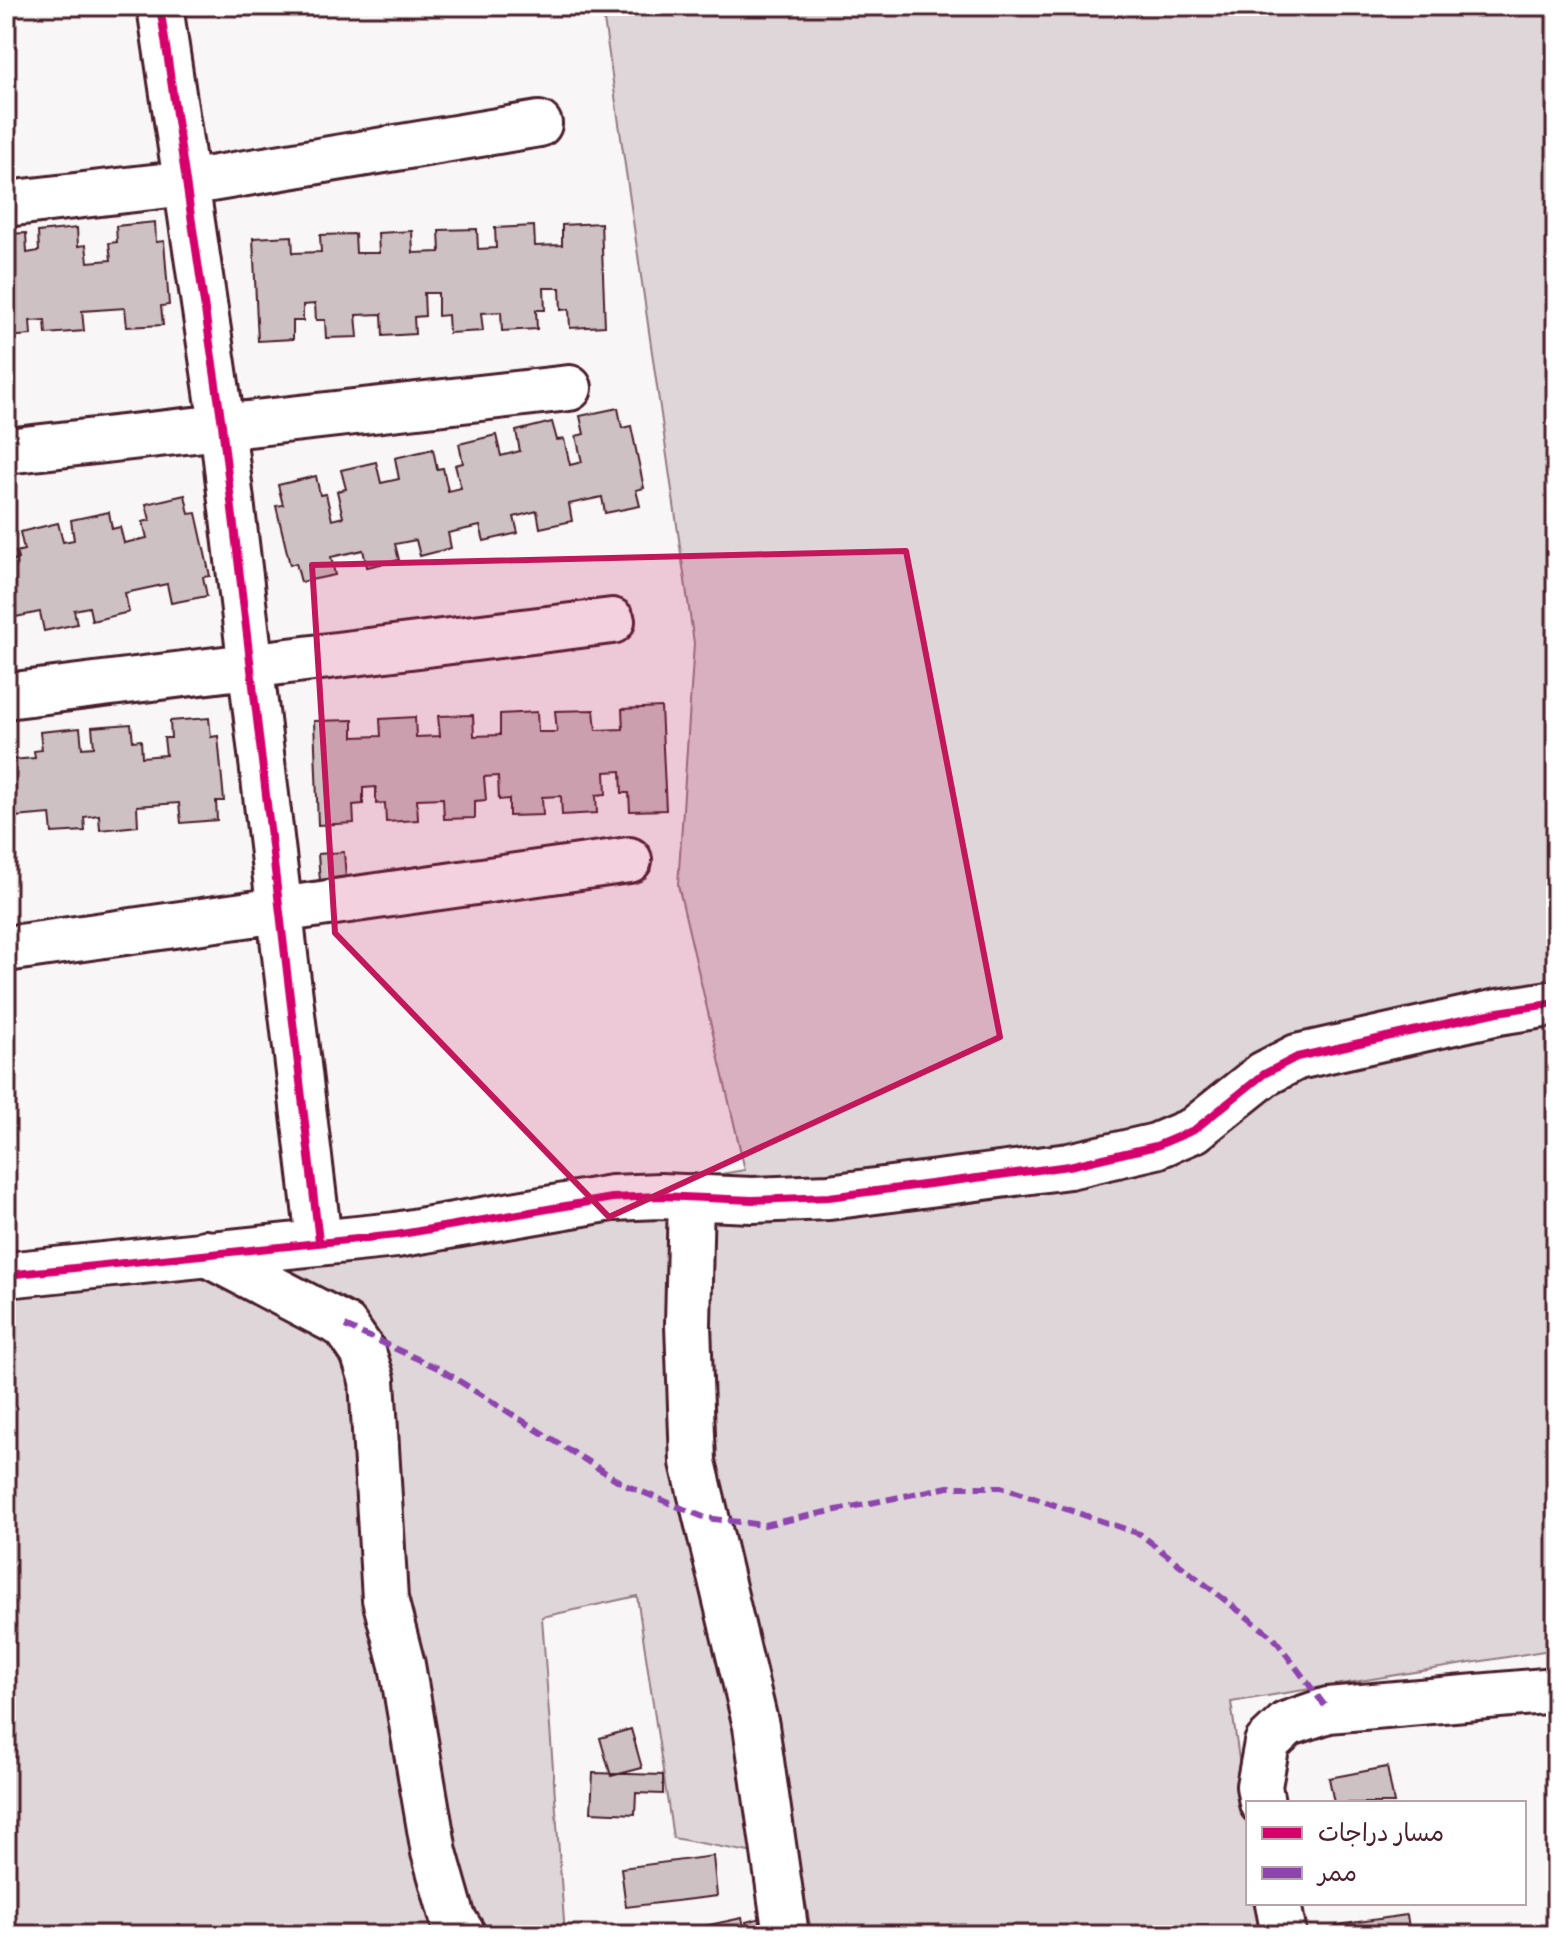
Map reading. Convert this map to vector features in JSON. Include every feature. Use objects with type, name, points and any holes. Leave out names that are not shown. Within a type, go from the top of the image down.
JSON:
[{"type":"street","points":[[160,6],[222,425],[319,1241]]},
{"type":"street","points":[[6,204],[187,183],[539,124]]},
{"type":"street","points":[[6,451],[569,388]]},
{"type":"street","points":[[6,696],[612,621]]},
{"type":"street","points":[[6,949],[629,860]]},
{"type":"street","points":[[6,1275],[396,1235],[612,1198],[752,1200],[829,1197],[1069,1166],[1156,1146],[1194,1130],[1264,1074],[1297,1057],[1498,1012],[1556,1003]]},
{"type":"street","points":[[691,1197],[688,1325],[693,1462],[756,1726],[786,1935]]},
{"type":"street","points":[[205,1253],[345,1326],[363,1352],[372,1380],[385,1599],[402,1665],[434,1852],[453,1919],[463,1935]]},
{"type":"street","points":[[1262,1801],[1259,1786],[1267,1743],[1287,1724],[1328,1710],[1556,1690]]},
{"type":"street","points":[[1278,1905],[1284,1935]]},
{"type":"highlighted area","points":[[906,551],[1000,1037],[609,1217],[335,933],[312,565]]},
{"type":"shaded area","points":[[602,6],[1556,6],[1556,1649],[1231,1702],[1246,1810],[1246,1905],[1259,1905],[1264,1935],[812,1935],[798,1861],[673,1838],[637,1596],[542,1617],[565,1935],[16,1935],[6,1868],[6,1294],[745,1170],[678,885],[694,643]]},
{"type":"building","points":[[155,222],[156,242],[164,241],[169,305],[161,306],[163,325],[127,327],[125,308],[82,311],[84,331],[46,334],[45,320],[30,321],[31,335],[6,337],[6,234],[26,233],[27,253],[39,251],[38,232],[77,228],[78,246],[86,245],[88,262],[111,260],[109,243],[117,242],[116,226]]},
{"type":"building","points":[[601,223],[605,326],[570,328],[569,309],[561,310],[560,288],[544,288],[545,310],[536,310],[537,329],[502,331],[501,312],[481,313],[483,331],[449,333],[448,315],[438,316],[438,293],[424,293],[425,316],[414,317],[415,334],[383,336],[382,314],[356,315],[358,337],[326,338],[325,320],[316,320],[315,304],[303,305],[303,321],[293,321],[293,339],[258,341],[253,238],[292,236],[293,253],[321,252],[320,235],[355,234],[356,253],[379,253],[378,233],[412,231],[413,253],[440,252],[439,230],[477,229],[478,249],[496,248],[495,228],[534,226],[535,246],[562,245],[562,225]]},
{"type":"building","points":[[618,408],[622,428],[631,426],[644,488],[636,490],[640,506],[605,513],[602,497],[569,504],[572,521],[540,528],[537,511],[514,517],[518,533],[484,541],[480,526],[448,533],[451,548],[420,556],[416,540],[395,544],[399,560],[367,567],[363,550],[331,557],[335,575],[301,582],[296,563],[290,565],[276,506],[283,505],[278,485],[316,476],[320,495],[326,494],[332,520],[343,517],[337,491],[346,489],[341,470],[376,462],[381,483],[399,479],[395,458],[433,449],[437,469],[443,468],[448,491],[461,488],[455,465],[463,463],[459,444],[496,435],[501,456],[520,451],[516,431],[552,422],[557,440],[564,439],[570,465],[582,462],[576,436],[584,434],[580,416]]},
{"type":"building","points":[[185,495],[189,514],[196,513],[210,576],[203,577],[207,596],[171,603],[167,584],[125,593],[129,612],[92,621],[89,607],[74,610],[77,624],[44,631],[40,612],[6,619],[6,561],[18,559],[16,552],[24,550],[20,532],[58,523],[63,542],[74,540],[71,520],[109,512],[112,529],[120,527],[124,543],[147,538],[143,522],[150,520],[146,504]]},
{"type":"building","points":[[661,707],[666,810],[630,811],[629,793],[622,793],[621,771],[605,772],[606,794],[596,795],[597,813],[562,815],[561,796],[542,797],[543,815],[509,816],[509,799],[499,800],[498,776],[484,777],[486,800],[475,801],[475,818],[444,819],[443,798],[417,799],[418,820],[386,822],[385,803],[376,804],[376,787],[363,788],[363,804],[353,805],[354,823],[318,825],[314,721],[353,720],[353,737],[381,736],[380,719],[415,717],[416,737],[440,736],[438,716],[473,715],[474,736],[500,735],[500,714],[537,712],[538,732],[557,732],[555,711],[594,710],[596,730],[623,729],[622,709]]},
{"type":"building","points":[[209,718],[211,737],[218,736],[224,801],[216,801],[217,820],[181,823],[179,803],[137,806],[138,826],[100,830],[99,815],[84,817],[85,831],[52,833],[50,814],[15,817],[16,836],[6,837],[6,753],[11,753],[11,760],[35,758],[34,751],[42,750],[40,732],[80,728],[82,748],[94,747],[92,727],[131,724],[133,741],[141,740],[142,757],[166,755],[164,738],[171,738],[170,721]]},
{"type":"building","points":[[344,852],[346,879],[320,881],[318,854]]},
{"type":"building","points":[[631,1729],[642,1768],[611,1776],[600,1738]]},
{"type":"building","points":[[1387,1767],[1394,1801],[1334,1801],[1329,1778]]},
{"type":"building","points":[[593,1773],[663,1775],[663,1794],[636,1793],[635,1814],[591,1812]]},
{"type":"building","points":[[713,1856],[717,1896],[626,1907],[621,1868]]},
{"type":"building","points":[[777,1914],[782,1935],[749,1935],[746,1922]]},
{"type":"building","points":[[1407,1915],[1410,1935],[1339,1935],[1337,1925]]},
{"type":"building","points":[[742,1918],[746,1935],[696,1935],[695,1928]]},
{"type":"marked path","points":[[345,1326],[440,1369],[625,1485],[706,1518],[764,1525],[948,1487],[1001,1487],[1140,1534],[1274,1638],[1328,1710]]},
{"type":"cycle path","points":[[160,6],[222,425],[319,1241]]},
{"type":"cycle path","points":[[6,1275],[396,1235],[612,1198],[660,1196],[752,1200],[829,1197],[1069,1166],[1156,1146],[1194,1130],[1264,1074],[1297,1057],[1498,1012],[1556,1003]]}]
